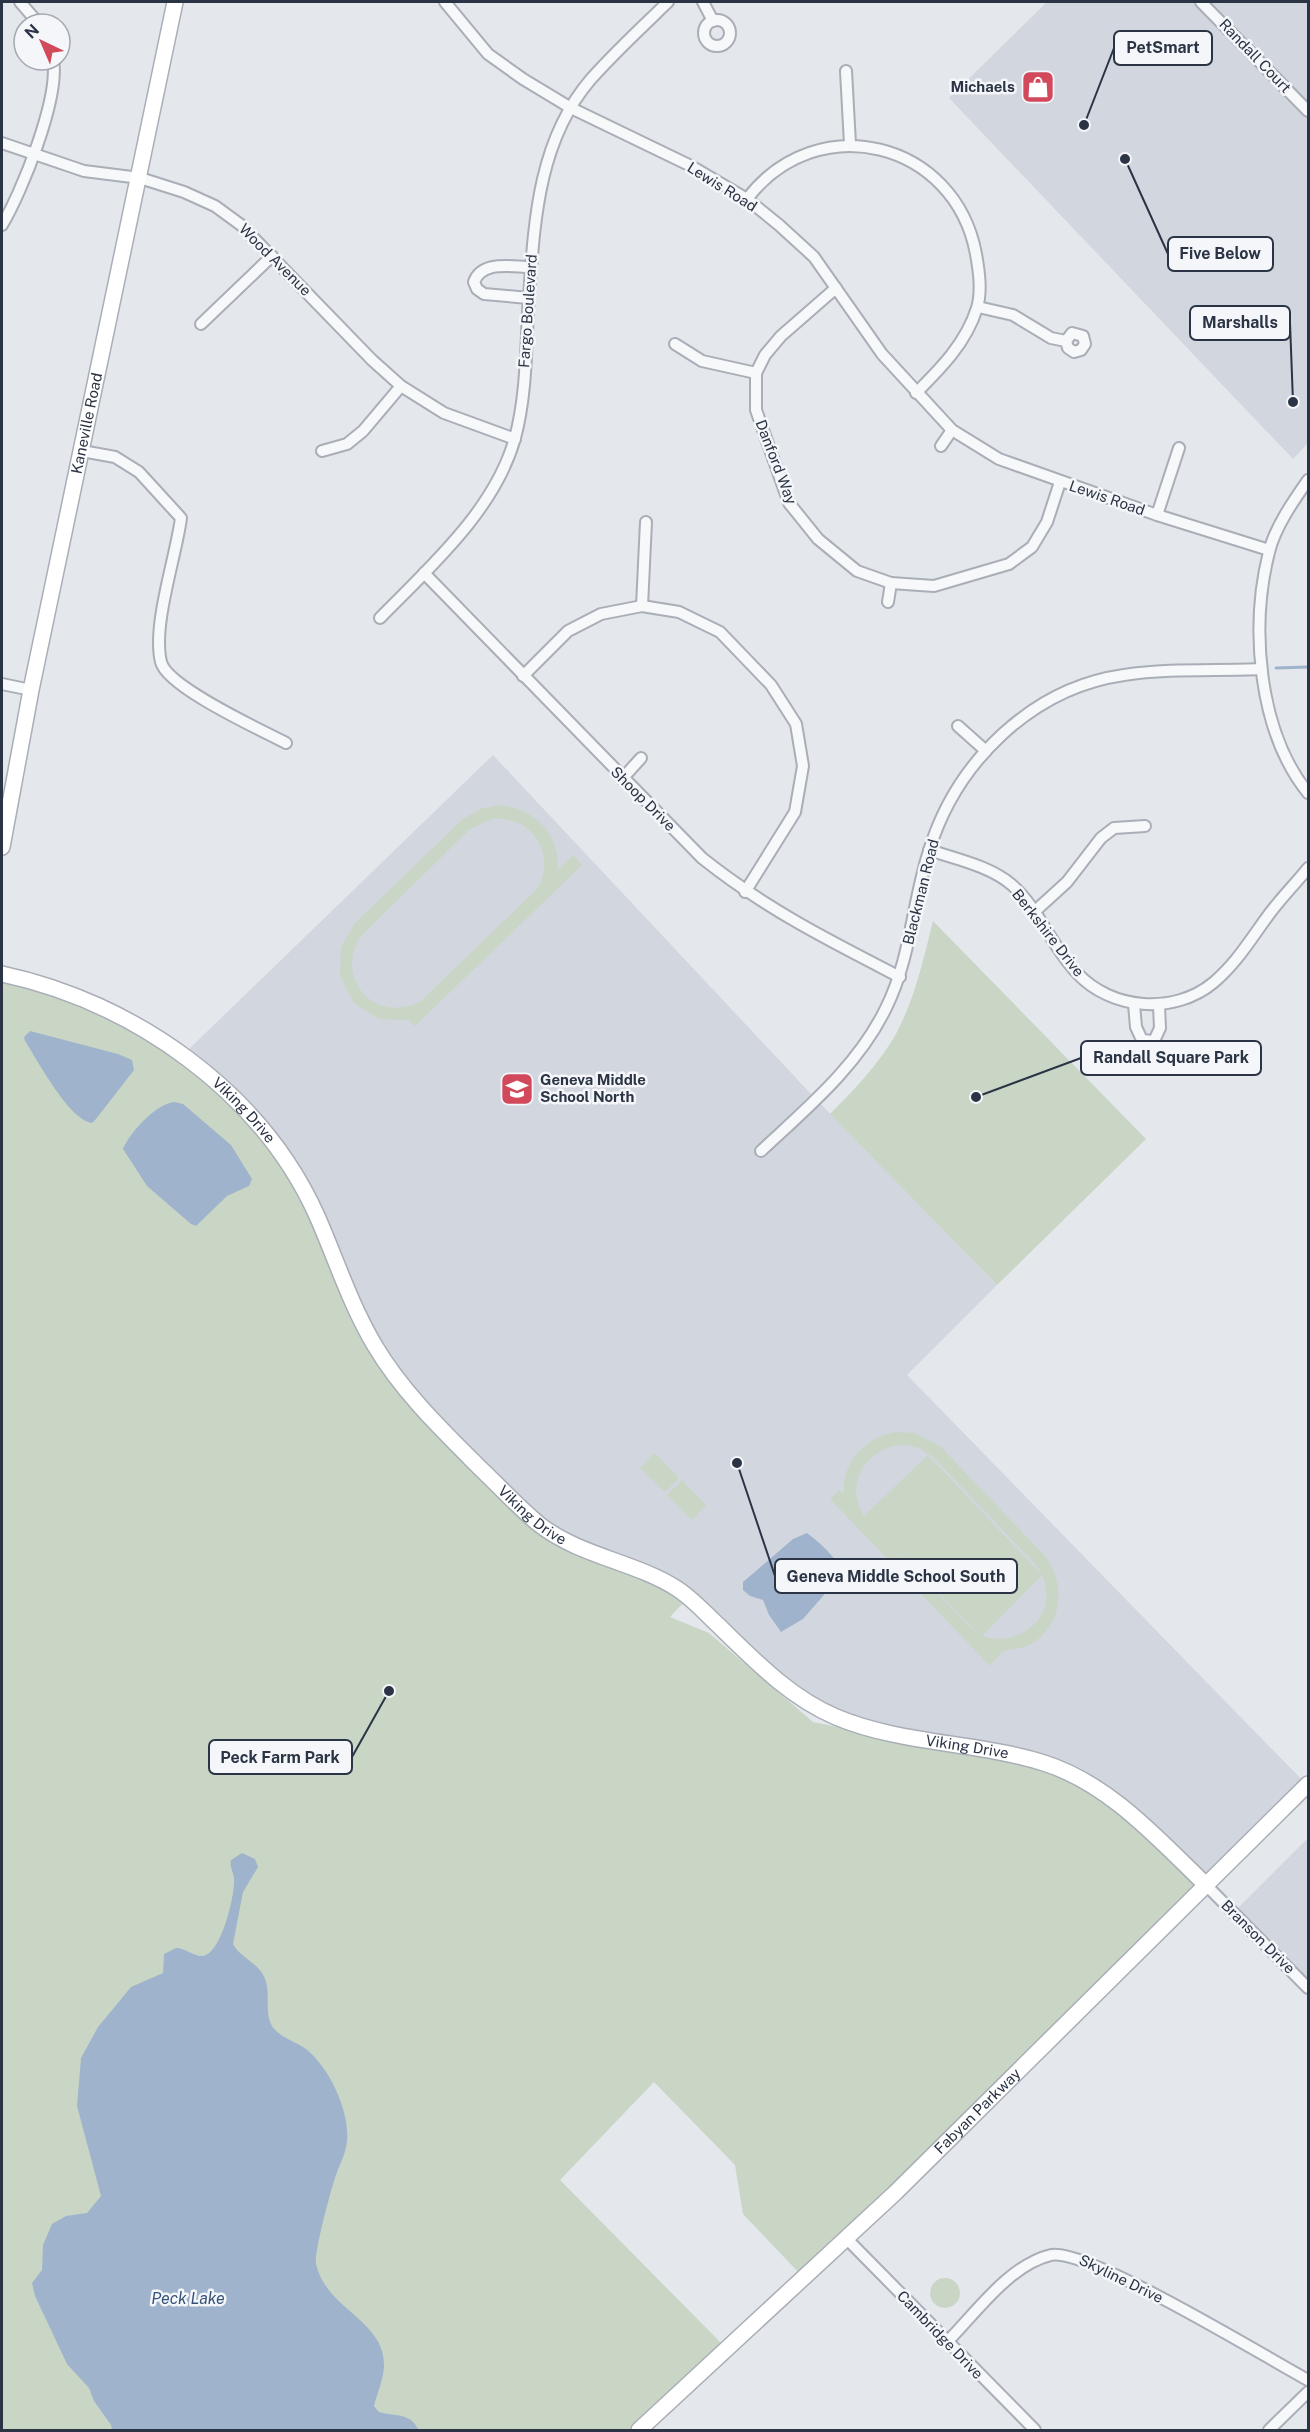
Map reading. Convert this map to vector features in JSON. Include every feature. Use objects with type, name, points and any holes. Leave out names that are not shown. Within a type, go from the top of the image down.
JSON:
[{"type":"main road","name":"Kaneville Road","points":[[2,847],[31,690],[176,2]]},
{"type":"main road","name":"Viking Drive","points":[[2,974],[37,981],[92,1002],[146,1031],[182,1054],[232,1098],[282,1155],[316,1214],[357,1314],[402,1385],[437,1425],[541,1526],[574,1544],[680,1591],[778,1681],[798,1697],[830,1714],[864,1727],[1021,1757],[1071,1774],[1122,1807],[1207,1886]]},
{"type":"main road","name":"Fabyan Parkway","points":[[639,2430],[895,2193],[1308,1784]]},
{"type":"street","name":"Lewis Road","points":[[445,2],[488,54],[523,80],[571,108],[691,166],[747,199],[814,257],[882,354],[952,430],[999,459],[1059,482],[1269,550]]},
{"type":"street","name":"Fargo Boulevard","points":[[380,618],[469,525],[497,478],[515,439],[523,398],[531,267],[541,180],[551,149],[571,108],[590,80],[668,2]]},
{"type":"street","points":[[703,2],[714,21]]},
{"type":"street","name":"Randall Court","points":[[1201,2],[1308,111]]},
{"type":"street","points":[[846,71],[850,144]]},
{"type":"street","points":[[2,225],[10,212],[33,154],[54,89],[53,72]]},
{"type":"street","name":"Wood Avenue","points":[[2,143],[84,171],[140,178],[184,192],[215,206],[241,225],[372,360],[401,386],[444,413],[515,439]]},
{"type":"street","points":[[747,199],[760,182],[795,157],[822,147],[850,144],[892,153],[930,173],[957,202],[973,237],[980,273],[978,307],[963,338],[943,366],[916,393]]},
{"type":"street","points":[[201,324],[272,256]]},
{"type":"street","points":[[529,298],[484,294],[477,289],[474,282],[477,273],[488,267],[531,267]]},
{"type":"street","points":[[675,344],[702,361],[756,373],[765,355],[781,336],[836,288]]},
{"type":"street","points":[[978,307],[1013,315],[1051,338],[1066,342]]},
{"type":"street","name":"Danford Way","points":[[756,373],[756,410],[789,503],[818,539],[857,571],[891,583],[934,586],[1009,564],[1032,547],[1047,522],[1059,482]]},
{"type":"street","points":[[322,451],[346,444],[363,431],[401,386]]},
{"type":"street","points":[[940,446],[952,430]]},
{"type":"street","points":[[1157,515],[1179,448]]},
{"type":"street","points":[[82,451],[115,457],[139,472],[181,518],[159,633],[161,664],[180,686],[286,743]]},
{"type":"street","points":[[1308,480],[1294,500],[1269,550],[1258,623],[1261,669],[1273,724],[1298,780],[1308,792]]},
{"type":"street","points":[[642,606],[646,522]]},
{"type":"street","name":"Shoop Drive","points":[[424,573],[622,779],[702,858],[745,892],[793,921],[900,977]]},
{"type":"street","points":[[888,602],[891,583]]},
{"type":"street","points":[[523,676],[568,631],[601,614],[642,606],[680,612],[720,632],[771,685],[796,724],[803,766],[795,812],[745,892]]},
{"type":"street","name":"Blackman Road","points":[[761,1151],[850,1064],[876,1026],[900,977],[928,850],[949,799],[986,751],[1020,716],[1068,690],[1124,675],[1261,669]]},
{"type":"street","points":[[2,684],[31,690]]},
{"type":"street","points":[[958,726],[986,751]]},
{"type":"street","points":[[622,779],[641,758]]},
{"type":"street","points":[[1033,913],[1067,882],[1101,838],[1114,828],[1145,826]]},
{"type":"street","name":"Berkshire Drive","points":[[928,850],[977,866],[1011,885],[1078,975],[1107,994],[1134,1004],[1159,1006],[1212,984],[1244,951],[1271,912],[1308,868]]},
{"type":"street","points":[[1134,1004],[1136,1027],[1142,1040],[1154,1041],[1160,1028],[1159,1006]]},
{"type":"street","name":"Branson Drive","points":[[1207,1886],[1308,1988]]},
{"type":"street","name":"Cambridge Drive","points":[[846,2238],[1035,2430]]},
{"type":"street","name":"Skyline Drive","points":[[947,2342],[1020,2271],[1048,2256],[1059,2254],[1076,2257],[1159,2297],[1308,2380]]},
{"type":"street","points":[[1269,2430],[1308,2392]]},
{"type":"shaded area","points":[[1047,2],[1308,2],[1308,443],[1293,459],[949,98]]},
{"type":"shaded area","points":[[493,755],[811,1094],[997,1285],[907,1375],[1305,1783],[1206,1878],[1121,1801],[870,1725],[822,1707],[779,1678],[689,1589],[551,1528],[512,1494],[406,1383],[188,1050]]},
{"type":"shaded area","points":[[1308,1838],[1308,1981],[1237,1909]]},
{"type":"green space","points":[[500,805],[524,812],[543,825],[550,835],[558,857],[558,870],[573,855],[582,865],[415,1026],[409,1020],[379,1019],[354,1003],[340,976],[341,947],[355,923],[463,819],[480,809]],"holes":[[[492,819],[506,819],[519,823],[537,839],[544,862],[543,875],[538,888],[421,1001],[404,1007],[389,1007],[375,1003],[364,994],[356,982],[352,969],[353,953],[360,937],[470,829]]]},
{"type":"green space","points":[[933,921],[1146,1139],[997,1285],[830,1114],[872,1069],[893,1039],[907,1011]]},
{"type":"green space","points":[[2,974],[37,981],[182,1054],[282,1155],[377,1350],[541,1526],[688,1598],[670,1617],[709,1633],[813,1722],[1067,1773],[1207,1886],[803,2277],[743,2214],[735,2165],[654,2082],[560,2180],[727,2349],[639,2430],[2,2430]]},
{"type":"green space","points":[[894,1432],[914,1433],[940,1446],[1045,1556],[1056,1579],[1058,1602],[1056,1614],[1050,1625],[1033,1643],[1002,1652],[990,1666],[830,1499],[839,1490],[844,1494],[847,1472],[857,1454],[864,1446],[883,1435]],"holes":[[[904,1445],[919,1448],[932,1456],[1035,1564],[1042,1575],[928,1455],[864,1516],[858,1504],[856,1492],[862,1469],[870,1459],[891,1447]],[[865,1517],[978,1633],[969,1626]],[[1042,1575],[1046,1589],[1046,1603],[1041,1615],[1023,1633],[997,1639],[982,1636]]]},
{"type":"green space","points":[[655,1453],[679,1478],[665,1492],[640,1468]]},
{"type":"green space","points":[[682,1480],[706,1505],[692,1520],[667,1495]]},
{"type":"green space","points":[[945,2278],[955,2283],[960,2293],[955,2303],[945,2308],[935,2303],[930,2293],[935,2283]]},
{"type":"water","points":[[30,1031],[118,1054],[132,1060],[134,1070],[92,1123],[74,1112],[55,1088],[25,1041],[24,1037]]},
{"type":"water","points":[[174,1102],[183,1104],[231,1145],[252,1179],[249,1186],[227,1196],[196,1226],[147,1186],[123,1149],[144,1120],[159,1108]]},
{"type":"water","points":[[807,1533],[830,1554],[844,1573],[846,1580],[830,1588],[803,1619],[781,1632],[769,1615],[763,1600],[750,1596],[743,1590],[743,1582],[793,1539]]},
{"type":"water","name":"Peck Lake","points":[[242,1853],[255,1859],[258,1867],[243,1892],[233,1944],[259,1969],[265,1979],[269,2020],[272,2026],[283,2036],[306,2049],[323,2067],[336,2090],[345,2116],[346,2145],[327,2206],[316,2264],[322,2280],[343,2305],[366,2326],[376,2338],[382,2351],[384,2367],[374,2406],[379,2412],[411,2420],[419,2430],[112,2430],[94,2401],[89,2388],[67,2364],[35,2296],[32,2283],[42,2270],[43,2245],[52,2224],[66,2216],[87,2213],[101,2196],[77,2106],[81,2058],[98,2027],[131,1987],[163,1973],[164,1954],[176,1948],[202,1956],[209,1953],[215,1946],[225,1925],[232,1900],[234,1879],[231,1860]]},
{"type":"waterway","points":[[1276,668],[1308,667]]},
{"type":"place","name":"Michaels","points":[[1038,87]]},
{"type":"place","name":"PetSmart","points":[[1084,125]]},
{"type":"place","name":"Five Below","points":[[1125,159]]},
{"type":"place","name":"Marshalls","points":[[1293,402]]},
{"type":"place","name":"Geneva Middle School North","points":[[517,1089]]},
{"type":"place","name":"Randall Square Park","points":[[976,1097]]},
{"type":"place","name":"Geneva Middle School South","points":[[737,1463]]},
{"type":"place","name":"Peck Farm Park","points":[[389,1691]]}]
